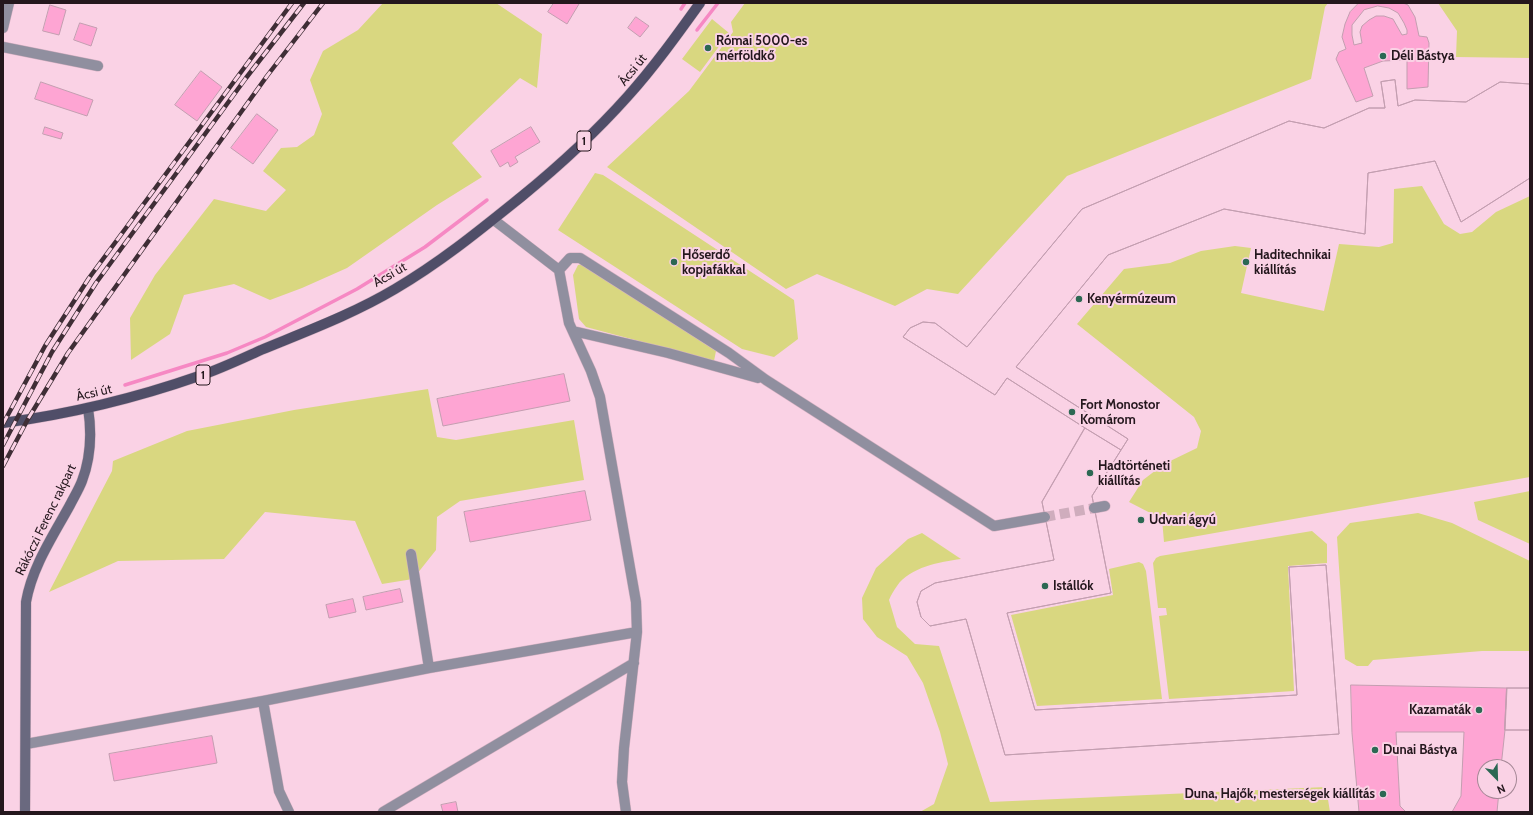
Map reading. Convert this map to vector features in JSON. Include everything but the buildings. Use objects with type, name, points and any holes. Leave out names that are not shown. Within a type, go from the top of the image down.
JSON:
[{"type":"main road","name":"Ácsi út","points":[[3,423],[88,408],[154,390],[201,375],[352,311],[394,289],[446,257],[494,220],[560,164],[623,101],[650,69],[700,3]]},
{"type":"street","points":[[3,28],[9,3]]},
{"type":"street","points":[[3,47],[98,66]]},
{"type":"street","points":[[494,220],[559,270],[569,323],[592,371],[600,397],[636,602],[637,632],[624,748],[622,782],[626,812]]},
{"type":"street","points":[[559,270],[570,258],[580,258],[718,346],[766,380],[994,526],[1045,517]]},
{"type":"street","points":[[573,331],[668,353],[766,380]]},
{"type":"street","points":[[713,366],[720,358],[718,346]]},
{"type":"street","name":"Rákóczi Ferenc rakpart","points":[[25,812],[26,602],[28,586],[35,569],[82,481],[88,463],[91,446],[88,408]]},
{"type":"street","points":[[1094,508],[1105,506]]},
{"type":"street","points":[[411,554],[429,668]]},
{"type":"street","points":[[26,744],[263,701],[429,668],[637,632]]},
{"type":"street","points":[[383,812],[634,662]]},
{"type":"street","points":[[263,701],[279,791],[289,812]]},
{"type":"shaded area","points":[[383,3],[496,3],[542,34],[537,88],[520,78],[452,143],[482,177],[437,205],[347,268],[302,288],[270,300],[234,284],[184,295],[170,334],[131,360],[130,318],[155,275],[214,199],[266,211],[286,190],[263,171],[281,148],[297,147],[314,135],[322,114],[310,80],[323,51],[358,30]]},
{"type":"shaded area","points":[[745,3],[1328,3],[1325,7],[1311,79],[1067,176],[958,294],[927,289],[895,306],[817,274],[786,289],[607,167],[689,91],[733,32],[731,22]]},
{"type":"shaded area","points":[[1438,3],[1530,3],[1530,58],[1456,57],[1457,31]]},
{"type":"shaded area","points":[[712,19],[729,33],[700,72],[682,59]]},
{"type":"shaded area","points":[[595,173],[603,175],[794,300],[798,339],[774,357],[742,349],[558,230]]},
{"type":"shaded area","points":[[1422,186],[1444,224],[1460,234],[1472,232],[1496,212],[1530,196],[1530,477],[1164,542],[1162,519],[1129,502],[1143,480],[1164,464],[1197,448],[1201,431],[1194,417],[1077,324],[1124,269],[1170,263],[1201,251],[1235,246],[1251,248],[1241,293],[1324,311],[1339,244],[1379,247],[1393,243],[1394,189]]},
{"type":"shaded area","points":[[583,264],[716,351],[714,361],[586,327],[579,319],[573,275],[578,265]]},
{"type":"shaded area","points":[[428,389],[437,437],[456,440],[574,420],[584,480],[460,501],[437,517],[436,550],[413,579],[382,584],[355,521],[265,512],[224,559],[118,561],[49,592],[112,471],[113,461],[187,431],[294,410]]},
{"type":"shaded area","points":[[1530,491],[1530,544],[1478,520],[1474,502]]},
{"type":"shaded area","points":[[1418,513],[1452,523],[1530,561],[1530,651],[1482,651],[1373,660],[1368,666],[1357,666],[1345,659],[1337,537],[1350,523]]},
{"type":"shaded area","points":[[1312,531],[1327,544],[1327,563],[1288,566],[1294,691],[1169,699],[1159,616],[1167,615],[1166,608],[1158,608],[1153,563],[1156,558],[1160,556]]},
{"type":"shaded area","points":[[922,533],[961,559],[926,566],[917,570],[910,574],[897,586],[889,600],[897,627],[915,644],[939,646],[990,802],[1326,787],[1330,812],[920,812],[934,804],[948,764],[940,732],[923,683],[907,656],[877,637],[863,619],[862,598],[876,568],[908,539]]},
{"type":"shaded area","points":[[1139,562],[1143,564],[1146,571],[1162,699],[1037,706],[1011,615],[1113,595],[1109,569]]},
{"type":"waterway","points":[[681,9],[685,3]]},
{"type":"waterway","points":[[697,30],[718,3]]},
{"type":"waterway","points":[[125,385],[227,353],[265,337],[357,289],[425,247],[487,200]]},
{"type":"tunnel","points":[[1045,517],[1094,508]]},
{"type":"railway","points":[[3,424],[45,346],[89,278],[292,3]]},
{"type":"railway","points":[[3,445],[52,352],[96,283],[246,78],[304,3]]},
{"type":"railway","points":[[3,466],[28,419],[68,353],[267,76],[323,3]]},
{"type":"place","name":"Római 5000-es mérföldkő","points":[[708,48]]},
{"type":"place","name":"Déli Bástya","points":[[1383,56]]},
{"type":"place","name":"Hőserdő kopjafákkal","points":[[674,262]]},
{"type":"place","name":"Haditechnikai kiállítás","points":[[1246,262]]},
{"type":"place","name":"Kenyérmúzeum","points":[[1079,299]]},
{"type":"place","name":"Fort Monostor Komárom","points":[[1072,412]]},
{"type":"place","name":"Hadtörténeti kiállítás","points":[[1090,473]]},
{"type":"place","name":"Udvari ágyú","points":[[1141,520]]},
{"type":"place","name":"Istállók","points":[[1045,586]]},
{"type":"place","name":"Kazamaták","points":[[1479,710]]},
{"type":"place","name":"Dunai Bástya","points":[[1375,750]]},
{"type":"place","name":"Duna, Hajők, mesterségek kiállítás","points":[[1383,794]]}]
